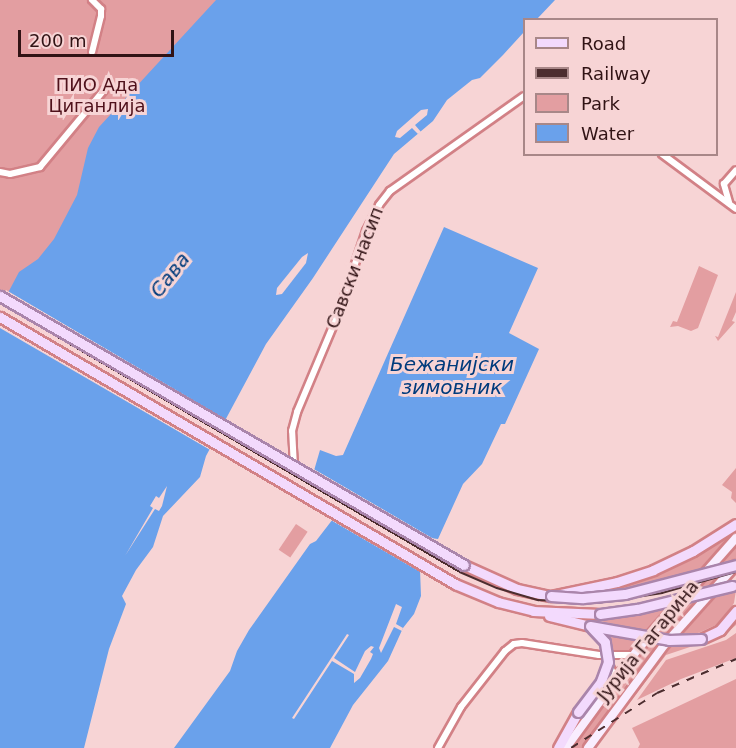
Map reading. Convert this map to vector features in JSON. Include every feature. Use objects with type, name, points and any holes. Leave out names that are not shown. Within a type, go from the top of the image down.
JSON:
[{"type":"main road","points":[[0,296],[464,566],[517,589],[551,596],[583,598],[625,594],[736,565]]},
{"type":"main road","points":[[0,317],[455,584],[498,602],[590,626],[669,640],[701,639],[720,630],[736,611]]},
{"type":"main road","points":[[551,596],[617,582],[665,565],[736,524]]},
{"type":"main road","name":"Јурија Гагарина","points":[[566,748],[633,655],[736,538]]},
{"type":"main road","name":"Јурија Гагарина","points":[[588,748],[665,644],[736,565]]},
{"type":"main road","points":[[541,612],[592,615],[622,612],[736,585]]},
{"type":"main road","points":[[558,748],[578,712],[601,681],[608,662],[605,642],[590,626]]},
{"type":"street","points":[[92,0],[101,9],[92,52]]},
{"type":"street","points":[[0,172],[18,173],[40,167],[104,90]]},
{"type":"street","name":"Савски насип","points":[[294,471],[292,431],[297,412],[339,312],[366,231],[379,204],[390,191],[523,97]]},
{"type":"street","points":[[665,156],[733,207]]},
{"type":"street","points":[[733,207],[724,193],[724,184],[736,170]]},
{"type":"street","points":[[438,748],[461,707],[505,651],[514,644],[522,643],[599,655],[633,655]]},
{"type":"street","points":[[599,655],[611,666],[611,685]]},
{"type":"green space","name":"ПИО Ада Циганлија","points":[[0,0],[297,0],[0,371]]},
{"type":"green space","points":[[699,266],[718,275],[698,328],[691,331],[678,326],[670,327],[673,321],[677,322]]},
{"type":"green space","points":[[736,292],[736,312],[732,321],[735,322],[718,341],[715,336],[718,337]]},
{"type":"green space","points":[[736,468],[736,503],[731,498],[732,492],[722,485]]},
{"type":"green space","points":[[296,524],[308,532],[290,558],[279,550]]},
{"type":"green space","points":[[736,528],[736,534],[704,569],[631,589],[592,592],[643,577]]},
{"type":"green space","points":[[736,544],[736,559],[626,685],[583,748],[574,748],[611,690],[682,603]]},
{"type":"green space","points":[[736,590],[734,603],[720,623],[696,634],[682,633],[714,597]]},
{"type":"green space","points":[[669,608],[650,631],[599,621]]},
{"type":"green space","points":[[736,614],[736,625],[723,636],[666,655],[626,707],[620,711],[672,646],[699,642]]},
{"type":"green space","points":[[600,631],[643,640],[631,654],[612,653]]},
{"type":"green space","points":[[736,633],[736,658],[681,679],[637,700],[666,660],[726,640]]},
{"type":"green space","points":[[736,679],[736,748],[638,748],[640,744],[632,728]]},
{"type":"water","name":"Сава","points":[[216,0],[555,0],[538,18],[523,18],[523,33],[503,55],[480,78],[472,80],[447,100],[433,121],[394,154],[313,278],[266,344],[206,456],[200,477],[163,516],[153,547],[136,570],[122,596],[126,604],[109,649],[84,748],[0,748],[0,308],[19,272],[38,259],[54,239],[77,195],[88,148],[99,127]]},
{"type":"water","name":"Бежанијски зимовник","points":[[444,227],[538,268],[509,333],[539,349],[505,424],[501,424],[482,464],[463,484],[438,539],[422,537],[419,543],[421,596],[414,614],[403,628],[388,661],[353,705],[330,748],[174,748],[230,671],[237,651],[249,630],[310,544],[316,541],[336,515],[341,499],[313,474],[320,450],[336,456],[343,455]]},
{"type":"pier","points":[[428,109],[427,115],[415,125],[421,132],[418,134],[412,128],[400,138],[395,137],[397,131],[421,110]]},
{"type":"pier","points":[[308,253],[306,263],[282,294],[276,295],[277,288],[302,257]]},
{"type":"pier","points":[[6,290],[227,420],[212,451],[0,328],[0,301]]},
{"type":"pier","points":[[312,468],[439,542],[423,540],[422,573],[329,519],[340,493],[310,474]]},
{"type":"pier","points":[[167,486],[159,511],[155,509],[125,556],[153,508],[150,506],[156,496],[159,498]]},
{"type":"pier","points":[[396,604],[402,607],[396,624],[403,628],[402,631],[394,627],[381,653],[379,648]]},
{"type":"pier","points":[[347,634],[349,635],[334,658],[355,672],[365,651],[371,646],[374,647],[370,652],[373,654],[371,659],[360,678],[354,683],[354,674],[332,661],[294,719],[292,718]]},
{"type":"tram line","points":[[0,303],[460,572],[497,588],[538,600],[597,603],[662,593],[736,572]]},
{"type":"railway","points":[[571,748],[657,693],[736,659]]}]
